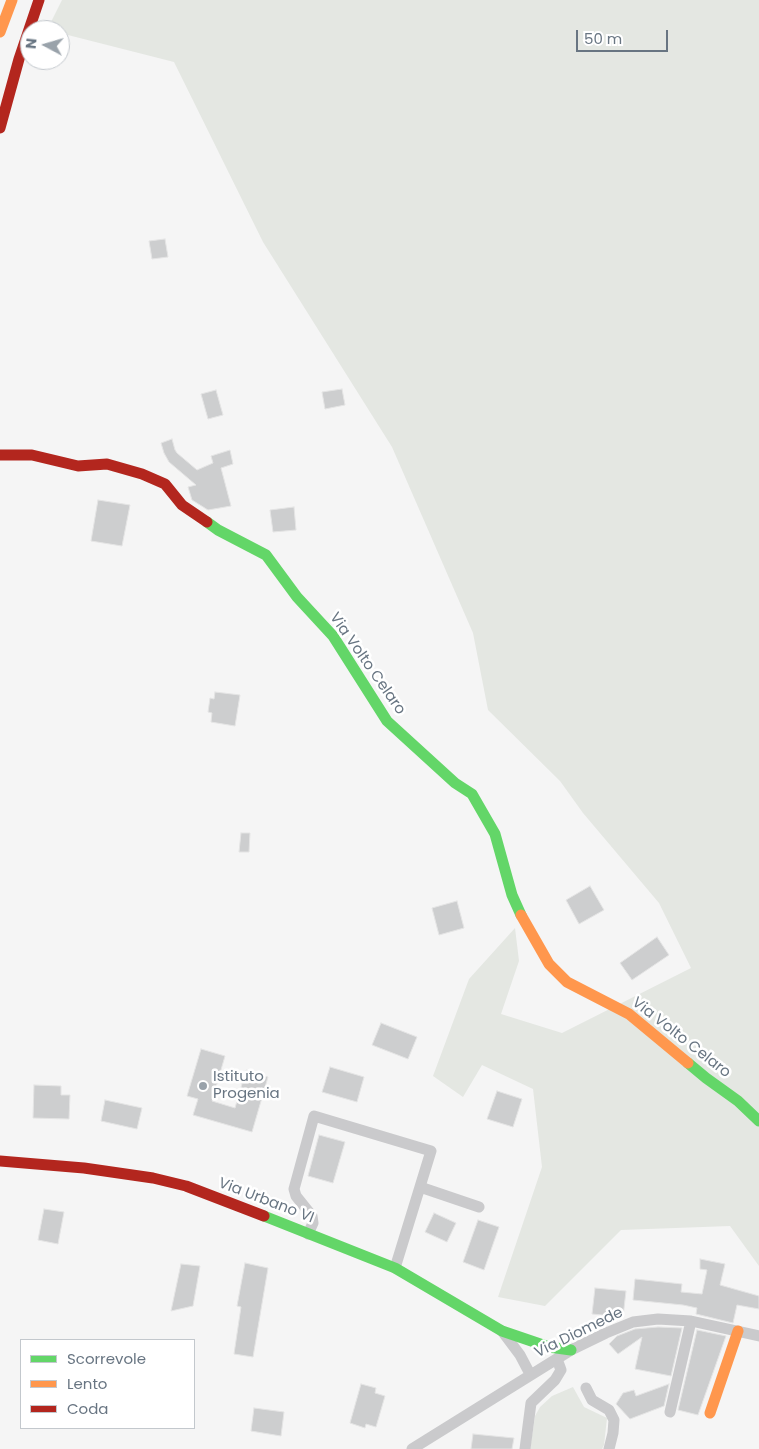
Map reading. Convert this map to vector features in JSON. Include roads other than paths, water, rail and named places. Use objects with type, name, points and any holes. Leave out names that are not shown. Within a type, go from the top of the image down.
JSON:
[{"type":"main road","points":[[0,32],[12,0]]},
{"type":"main road","points":[[0,128],[39,0]]},
{"type":"main road","name":"Via Volto Celaro","points":[[0,455],[32,455],[78,466],[107,464],[142,474],[165,484],[182,505],[218,530],[266,555],[297,597],[333,636],[387,721],[455,783],[472,794],[495,834],[512,895],[524,921],[550,964],[567,982],[629,1014],[706,1078],[738,1101],[759,1122]]},
{"type":"main road","name":"Via Urbano VI","points":[[0,1161],[84,1168],[154,1178],[186,1186],[395,1268],[502,1331],[548,1347],[571,1350]]},
{"type":"main road","points":[[710,1413],[738,1331]]},
{"type":"street","points":[[308,1234],[313,1223],[312,1216],[296,1196],[294,1189],[314,1116],[431,1151],[395,1268]]},
{"type":"street","points":[[420,1187],[479,1207]]},
{"type":"street","name":"Via Diomede","points":[[412,1449],[571,1350],[633,1322],[658,1319],[691,1322],[759,1336]]},
{"type":"street","points":[[670,1412],[691,1322]]},
{"type":"street","name":"Via Urbano VI","points":[[502,1331],[520,1355],[530,1374]]},
{"type":"street","points":[[525,1449],[531,1403],[555,1380],[561,1370],[558,1359]]},
{"type":"street","points":[[586,1388],[592,1400],[608,1410],[614,1420],[609,1449]]},
{"type":"place","name":"Istituto Progenia","points":[[203,1086]]}]
